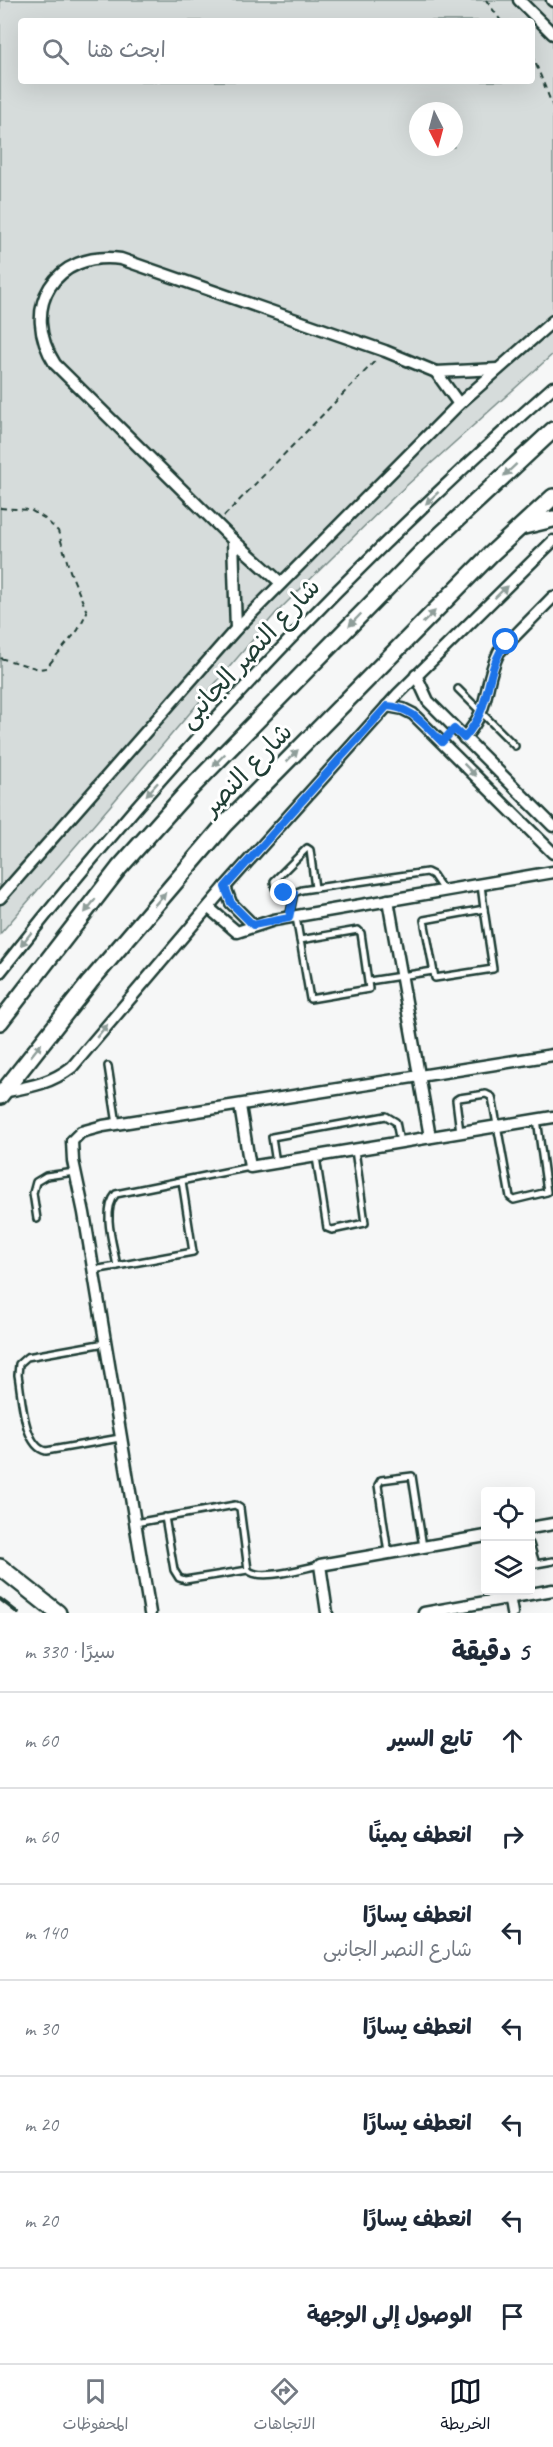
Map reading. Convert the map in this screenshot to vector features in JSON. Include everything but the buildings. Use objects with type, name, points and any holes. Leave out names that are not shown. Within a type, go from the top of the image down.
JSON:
[{"type":"main road","name":"شارع النصر","points":[[0,1022],[119,868],[188,791],[421,553],[553,430]]},
{"type":"main road","name":"شارع النصر","points":[[1,1094],[90,982],[224,825],[553,497]]},
{"type":"main road","points":[[521,527],[553,519]]},
{"type":"main road","points":[[0,1567],[58,1613]]},
{"type":"street","points":[[519,0],[553,34]]},
{"type":"street","points":[[281,584],[233,540],[55,364],[46,350],[39,318],[42,302],[60,274],[88,259],[105,257],[121,259],[385,351],[436,372],[498,369]]},
{"type":"street","points":[[0,898],[236,629],[459,404],[553,321]]},
{"type":"street","points":[[436,372],[459,404]]},
{"type":"street","name":"شارع النصر الجانبى","points":[[0,972],[92,856],[162,777],[308,622],[400,528],[553,387]]},
{"type":"street","points":[[233,540],[236,629]]},
{"type":"street","points":[[1,1094],[42,1084],[57,1078],[72,1067],[225,887],[387,706],[553,541]]},
{"type":"street","points":[[464,738],[482,714],[491,670],[499,652],[553,597]]},
{"type":"street","points":[[416,675],[428,701],[553,826]]},
{"type":"street","points":[[387,706],[414,714],[553,853]]},
{"type":"street","points":[[442,742],[454,729]]},
{"type":"street","points":[[209,908],[232,930],[244,930],[253,925],[293,917],[553,872]]},
{"type":"street","points":[[225,887],[231,903],[253,925]]},
{"type":"street","points":[[388,900],[430,1137]]},
{"type":"street","points":[[150,1613],[71,1150],[72,1141],[77,1135],[90,1129],[117,1124],[553,1055]]},
{"type":"street","points":[[240,1106],[250,1167],[553,1117]]},
{"type":"street","points":[[535,1527],[553,1524]]},
{"type":"street","points":[[327,1613],[320,1565],[481,1537]]},
{"type":"street","points":[[535,1592],[553,1590]]},
{"type":"street","points":[[424,1613],[505,1595]]},
{"type":"street","points":[[509,1595],[512,1613]]},
{"type":"lane","points":[[458,689],[515,746]]},
{"type":"lane","points":[[315,888],[310,850],[304,848],[274,881],[276,890],[294,893],[427,872],[433,875],[444,891]]},
{"type":"lane","points":[[481,885],[493,969],[437,978],[432,970],[424,920],[484,909]]},
{"type":"lane","points":[[294,893],[293,917],[300,940],[310,999],[367,990],[369,981],[360,931],[300,940]]},
{"type":"lane","points":[[369,981],[432,970]]},
{"type":"lane","points":[[108,1066],[117,1124]]},
{"type":"lane","points":[[460,1132],[455,1106],[459,1098],[486,1094],[492,1097],[499,1125],[510,1197],[514,1200],[548,1192],[537,1119]]},
{"type":"lane","points":[[276,1163],[272,1137],[386,1116],[396,1122],[400,1142]]},
{"type":"lane","points":[[316,1156],[327,1228],[332,1230],[365,1222],[355,1150]]},
{"type":"lane","points":[[117,1266],[110,1218],[113,1196],[250,1167]]},
{"type":"lane","points":[[37,1219],[33,1193],[36,1182],[46,1176],[75,1172]]},
{"type":"lane","points":[[93,1270],[194,1252],[182,1181]]},
{"type":"lane","points":[[105,1343],[27,1357],[19,1364],[18,1375],[30,1439],[37,1448],[46,1451],[120,1438]]},
{"type":"lane","points":[[388,1553],[378,1485],[381,1480],[412,1476],[423,1547]]},
{"type":"lane","points":[[133,1523],[238,1506],[248,1570],[252,1574],[263,1576],[320,1565]]},
{"type":"lane","points":[[165,1517],[174,1570],[179,1578],[185,1580],[248,1570]]},
{"type":"lane","points":[[535,1560],[536,1564],[553,1561]]},
{"type":"path","points":[[486,0],[499,18]]},
{"type":"path","points":[[535,62],[553,107]]},
{"type":"path","points":[[218,523],[385,351]]},
{"type":"path","points":[[0,507],[30,510],[44,518],[58,531],[70,571],[87,612],[78,630],[46,668],[39,669],[0,658]]},
{"type":"shaded area","points":[[0,0],[553,0],[553,354],[396,495],[275,614],[0,934]]},
{"type":"railway","points":[[0,1599],[18,1613]]},
{"type":"route","points":[[284,893],[294,893],[289,918],[253,925],[231,903],[225,887],[387,706],[414,714],[442,742],[454,729],[464,738],[482,714],[493,664],[506,642]]}]
